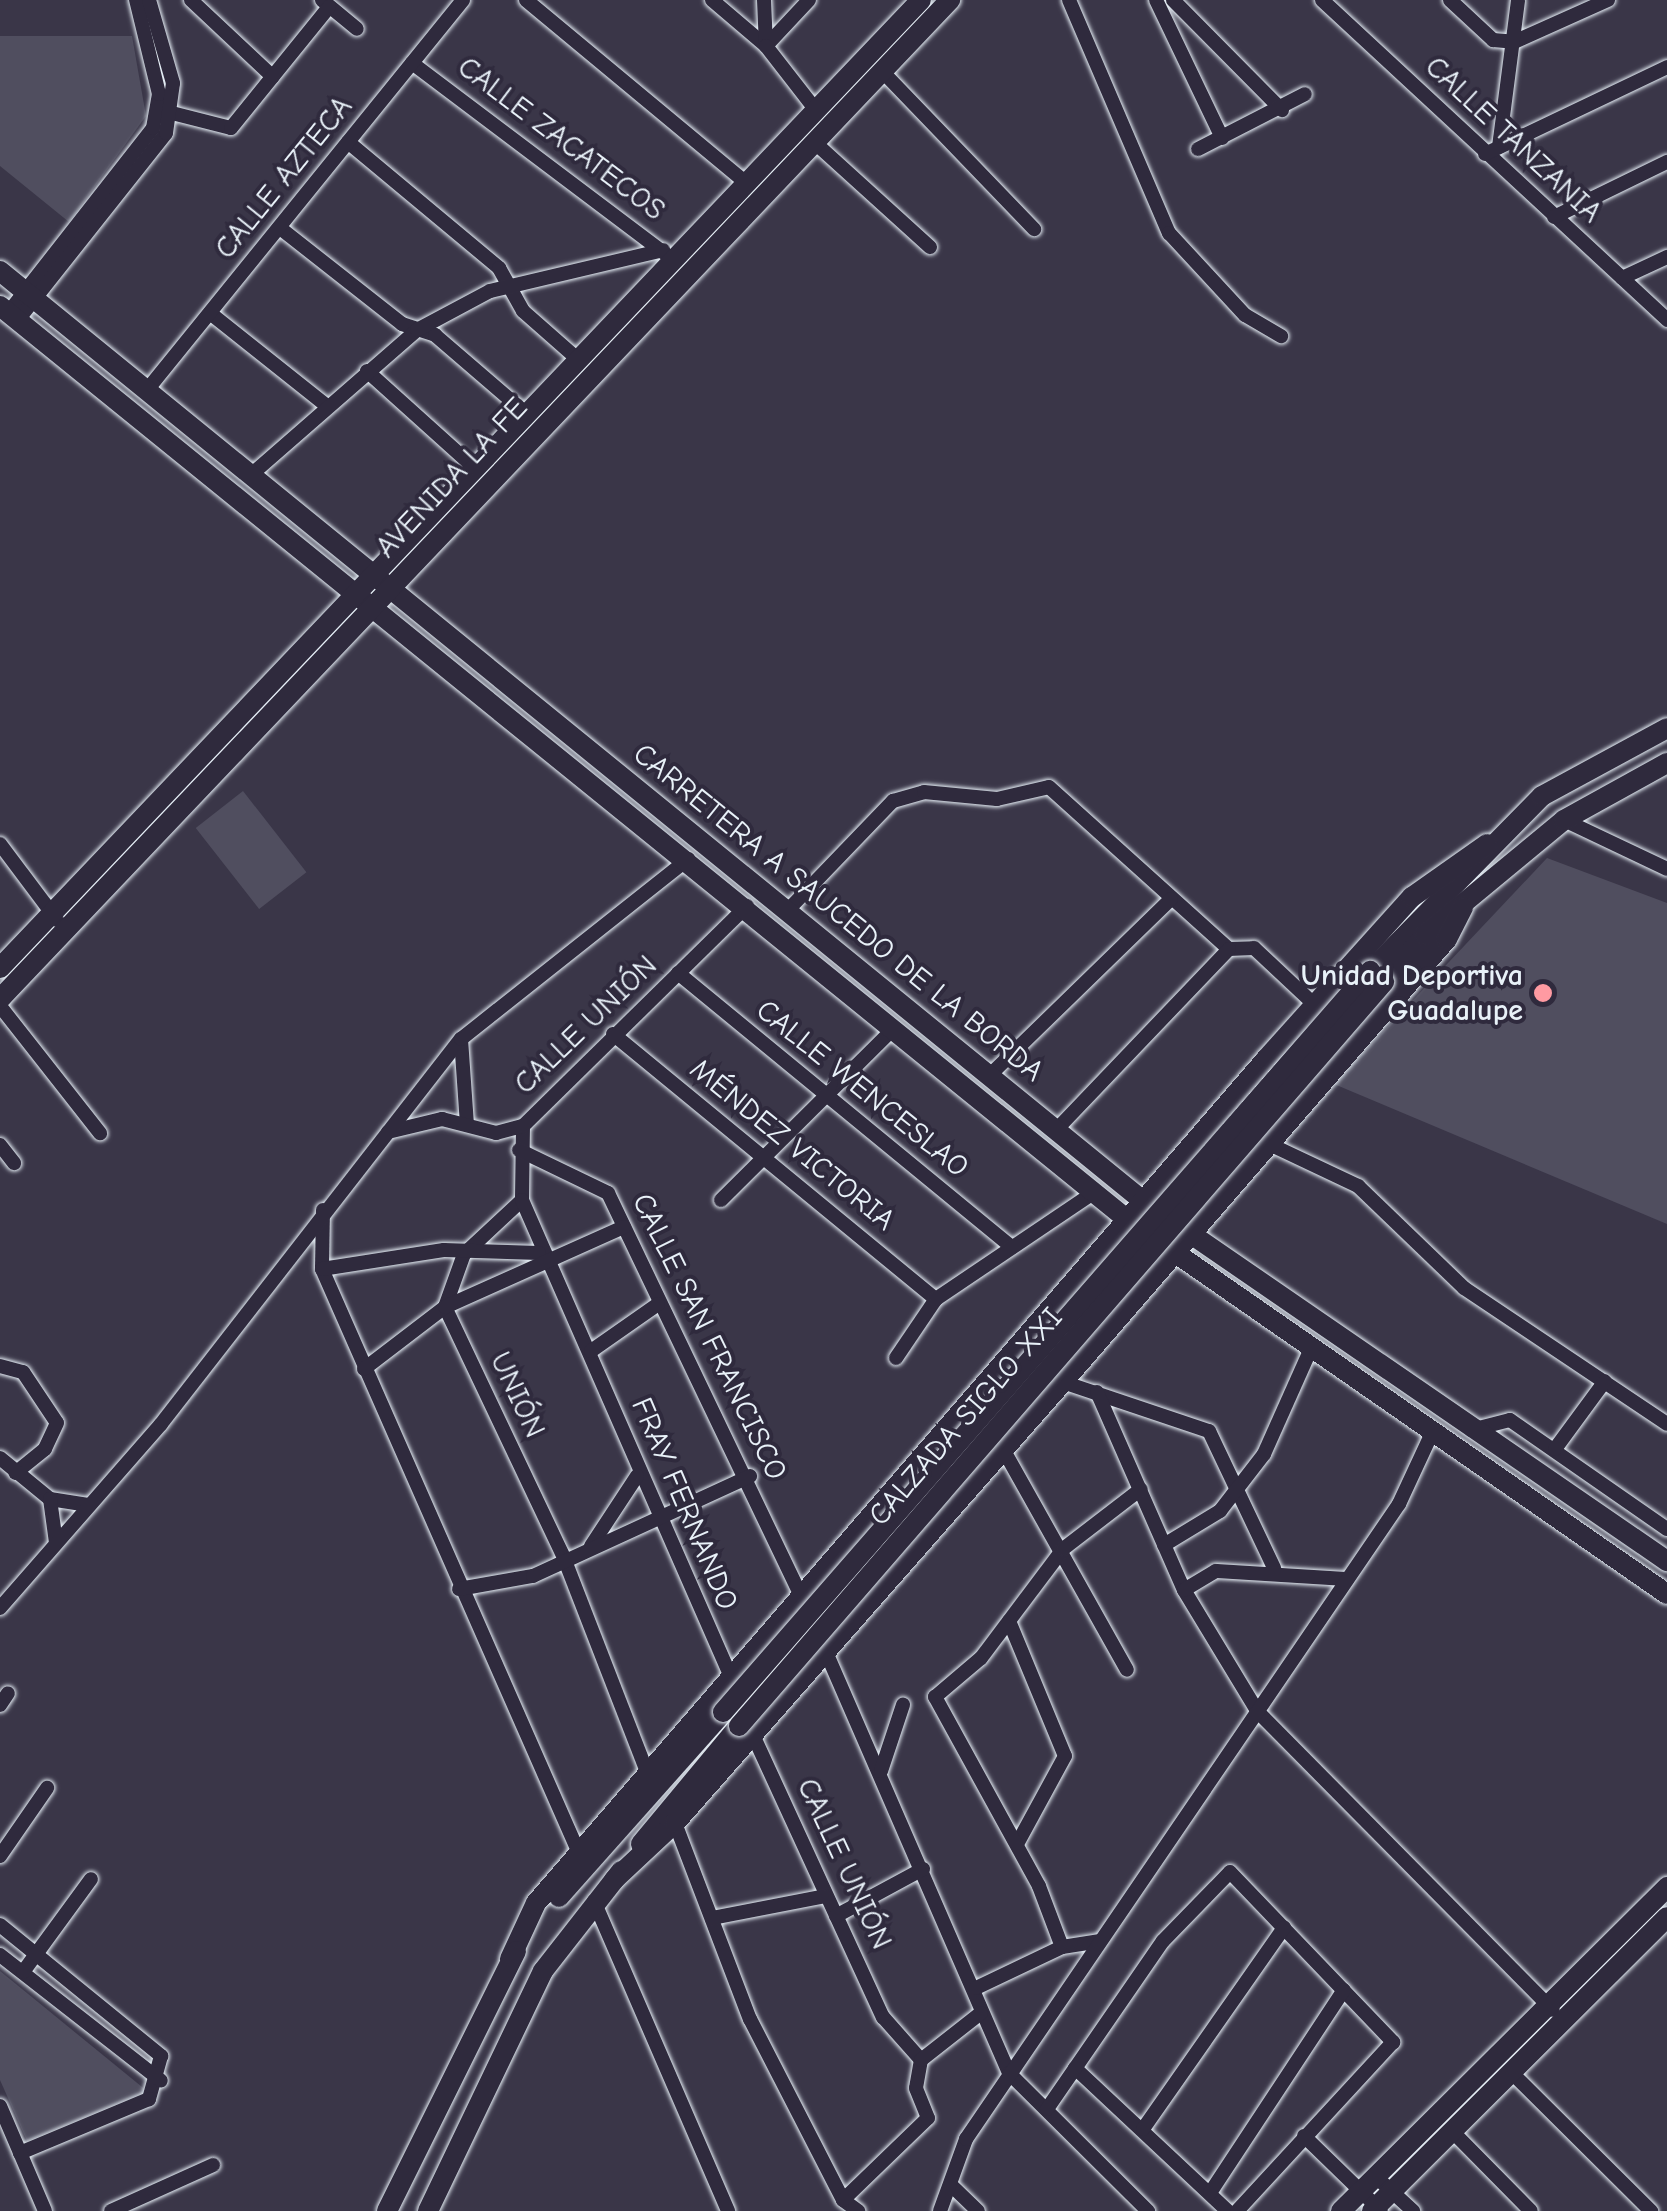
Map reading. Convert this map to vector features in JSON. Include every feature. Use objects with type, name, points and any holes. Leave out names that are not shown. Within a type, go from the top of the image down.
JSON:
[{"type":"street","points":[[136,0],[165,111]]},
{"type":"street","points":[[9,313],[30,295],[156,150],[165,111],[149,0]]},
{"type":"street","points":[[191,0],[273,77]]},
{"type":"street","name":"CALLE AZTECA","points":[[147,390],[463,0]]},
{"type":"street","points":[[526,0],[745,182]]},
{"type":"street","points":[[712,0],[766,46],[816,109]]},
{"type":"street","points":[[764,0],[766,46]]},
{"type":"street","points":[[766,46],[808,0]]},
{"type":"street","name":"AVENIDA LA FE","points":[[384,580],[668,257],[921,0]]},
{"type":"street","name":"AVENIDA LA FE","points":[[0,968],[682,283],[950,0]]},
{"type":"street","points":[[1069,0],[1170,234],[1244,315],[1280,336]]},
{"type":"street","points":[[1156,0],[1222,138]]},
{"type":"street","points":[[1173,0],[1282,110]]},
{"type":"street","name":"CALLE TANZANIA","points":[[1322,0],[1492,150],[1554,217],[1667,320]]},
{"type":"street","points":[[1450,0],[1493,40],[1514,42],[1608,0]]},
{"type":"street","points":[[1492,150],[1514,42],[1518,0]]},
{"type":"street","points":[[165,111],[232,128],[326,3],[357,29]]},
{"type":"street","name":"CALLE ZACATECOS","points":[[412,63],[668,257]]},
{"type":"street","points":[[1492,150],[1667,67]]},
{"type":"street","points":[[882,70],[1034,229]]},
{"type":"street","points":[[1198,149],[1282,110],[1305,94]]},
{"type":"street","points":[[348,142],[512,288],[524,311],[580,360]]},
{"type":"street","points":[[813,142],[930,247]]},
{"type":"street","points":[[1554,217],[1667,162]]},
{"type":"street","points":[[280,228],[417,330],[436,335],[528,415]]},
{"type":"street","points":[[252,474],[417,330],[512,288],[668,257],[682,283]]},
{"type":"street","points":[[1622,278],[1667,257]]},
{"type":"street","name":"CARRETERA A SAUCEDO DE LA BORDA","points":[[0,271],[1143,1201],[1471,1430],[1667,1561]]},
{"type":"street","name":"CARRETERA A SAUCEDO DE LA BORDA","points":[[9,313],[748,906],[1128,1220],[1312,1346],[1431,1435],[1667,1594]]},
{"type":"street","points":[[210,313],[327,406]]},
{"type":"street","points":[[368,371],[477,470]]},
{"type":"street","name":"AVENIDA LA FE","points":[[0,1003],[364,600]]},
{"type":"street","name":"CALZADA SIGLO XXI","points":[[387,2211],[510,1959],[519,1926],[648,1772],[1412,896],[1487,844],[1567,780],[1667,728]]},
{"type":"street","name":"CALZADA SIGLO XXI","points":[[428,2211],[525,2003],[594,1901],[1168,1204],[1376,976],[1564,820],[1664,766]]},
{"type":"street","points":[[787,911],[893,800],[924,792],[997,799],[1049,787],[1229,949],[1254,948],[1315,1005]]},
{"type":"street","points":[[1564,820],[1667,869]]},
{"type":"street","points":[[0,844],[67,932]]},
{"type":"street","name":"CALZADA SIGLO XXI","points":[[510,1959],[738,1724],[1487,844]]},
{"type":"street","points":[[0,1608],[86,1505],[161,1424],[323,1210],[461,1039],[688,858]]},
{"type":"street","points":[[990,1074],[1172,900]]},
{"type":"street","name":"CALLE UNIÓN","points":[[386,1133],[442,1118],[496,1132],[523,1126],[748,906]]},
{"type":"street","points":[[614,1880],[675,1824],[738,1724],[826,1652],[1063,1382],[1170,1251],[1447,939],[1463,907]]},
{"type":"street","points":[[1057,1129],[1229,949]]},
{"type":"street","name":"CALLE WENCESLAO","points":[[678,973],[1012,1246]]},
{"type":"street","points":[[0,1003],[100,1133]]},
{"type":"street","points":[[721,1200],[894,1028]]},
{"type":"street","name":"MÉNDEZ VICTORIA","points":[[613,1034],[936,1299]]},
{"type":"street","points":[[461,1039],[467,1125]]},
{"type":"street","name":"FRAY FERNANDO","points":[[523,1126],[519,1150],[522,1200],[541,1258],[591,1351],[637,1476],[731,1677]]},
{"type":"street","points":[[1267,1143],[1358,1186],[1464,1288],[1667,1424]]},
{"type":"street","points":[[1192,1144],[1204,1172],[1228,1185]]},
{"type":"street","points":[[0,1146],[14,1163]]},
{"type":"street","name":"CALLE SAN FRANCISCO","points":[[519,1150],[589,1178],[624,1227],[658,1304],[750,1476],[801,1596]]},
{"type":"street","points":[[896,1358],[936,1299],[1094,1193]]},
{"type":"street","points":[[445,1308],[464,1254],[522,1200]]},
{"type":"street","points":[[323,1210],[322,1269],[459,1589],[579,1853]]},
{"type":"street","points":[[364,1369],[445,1308],[541,1258],[624,1227]]},
{"type":"street","points":[[322,1269],[464,1254],[541,1258]]},
{"type":"street","points":[[1095,1257],[1120,1260],[1140,1286]]},
{"type":"street","points":[[591,1351],[658,1304]]},
{"type":"street","name":"UNIÓN","points":[[445,1308],[564,1558],[648,1772]]},
{"type":"street","points":[[1164,1545],[1220,1511],[1280,1426],[1312,1346]]},
{"type":"street","points":[[0,1366],[24,1372],[57,1423],[46,1448],[15,1473]]},
{"type":"street","points":[[1555,1448],[1605,1381]]},
{"type":"street","points":[[1063,1382],[1209,1432],[1274,1568]]},
{"type":"street","points":[[1097,1392],[1184,1590],[1258,1712],[1556,2013]]},
{"type":"street","points":[[1471,1430],[1497,1417],[1555,1448],[1667,1529]]},
{"type":"street","points":[[940,2211],[966,2140],[1400,1504],[1431,1435]]},
{"type":"street","points":[[1003,1449],[1064,1549],[1127,1670]]},
{"type":"street","points":[[0,1458],[50,1499],[86,1505]]},
{"type":"street","points":[[590,1547],[637,1476]]},
{"type":"street","points":[[459,1589],[533,1576],[564,1558],[750,1476]]},
{"type":"street","points":[[1062,1946],[1017,1844],[935,1697],[1008,1621],[1064,1549],[1141,1488]]},
{"type":"street","points":[[50,1499],[56,1543]]},
{"type":"street","points":[[1184,1590],[1216,1571],[1274,1568],[1346,1579]]},
{"type":"street","points":[[1008,1621],[1065,1756],[1017,1844]]},
{"type":"street","points":[[826,1652],[976,1988],[981,2013],[1008,2074],[1148,2211]]},
{"type":"street","points":[[880,1771],[903,1705]]},
{"type":"street","name":"CALLE UNIÓN","points":[[738,1724],[883,2017],[921,2060]]},
{"type":"street","points":[[0,1856],[47,1788]]},
{"type":"street","points":[[675,1824],[750,2019],[844,2200],[858,2211]]},
{"type":"street","points":[[836,1916],[923,1869]]},
{"type":"street","points":[[1047,2109],[1163,1941],[1230,1872],[1393,2042],[1237,2211]]},
{"type":"street","points":[[23,1972],[91,1879]]},
{"type":"street","points":[[1376,2210],[1510,2071],[1667,1887]]},
{"type":"street","points":[[712,1918],[826,1896]]},
{"type":"street","points":[[594,1901],[728,2211]]},
{"type":"street","points":[[1341,2211],[1367,2183],[1667,1917]]},
{"type":"street","points":[[0,1925],[161,2056],[161,2081],[149,2100],[20,2153]]},
{"type":"street","points":[[1143,2129],[1284,1928]]},
{"type":"street","points":[[976,1988],[1062,1946],[1099,1941]]},
{"type":"street","points":[[0,1955],[161,2081]]},
{"type":"street","points":[[1210,2193],[1344,1990]]},
{"type":"street","points":[[844,2200],[928,2118],[916,2088],[921,2060],[981,2013]]},
{"type":"street","points":[[1075,2068],[1228,2211]]},
{"type":"street","points":[[1510,2071],[1651,2211]]},
{"type":"street","points":[[0,2106],[45,2211]]},
{"type":"street","points":[[1452,2132],[1532,2211]]},
{"type":"street","points":[[1304,2136],[1367,2183],[1392,2191],[1412,2211]]},
{"type":"street","points":[[112,2211],[213,2166]]},
{"type":"street","points":[[1367,2183],[1376,2210]]},
{"type":"street","points":[[952,2186],[978,2211]]},
{"type":"shaded area","points":[[0,36],[132,36],[146,116],[69,222],[0,166]]},
{"type":"shaded area","points":[[243,791],[306,872],[259,909],[196,828]]},
{"type":"shaded area","name":"Unidad Deportiva Guadalupe","points":[[1547,858],[1667,903],[1667,1224],[1334,1084]]},
{"type":"shaded area","points":[[0,1971],[147,2091],[27,2141],[0,2080]]},
{"type":"place","name":"Unidad Deportiva Guadalupe","points":[[1543,993]]}]
